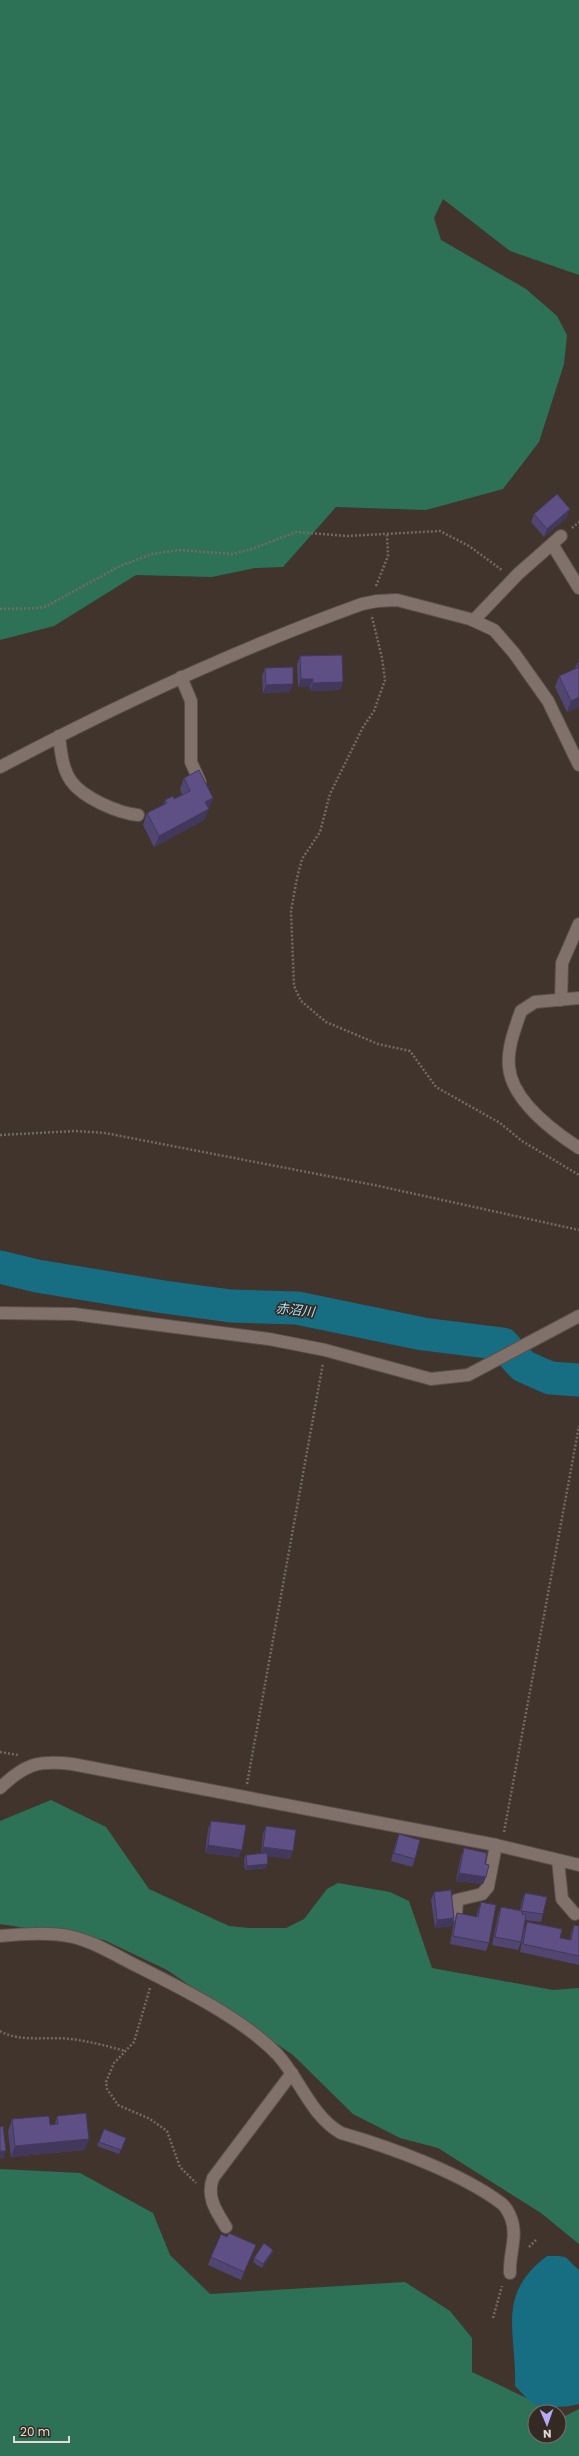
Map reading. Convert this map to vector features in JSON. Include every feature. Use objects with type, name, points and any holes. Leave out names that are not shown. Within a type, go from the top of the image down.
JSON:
[{"type":"street","points":[[474,620],[513,578],[561,536]]},
{"type":"street","points":[[552,544],[579,588]]},
{"type":"street","points":[[0,767],[59,736],[181,677],[323,618],[370,602],[397,600],[474,620],[494,630],[518,659],[548,701],[579,765]]},
{"type":"street","points":[[181,677],[190,701],[191,762],[200,782]]},
{"type":"street","points":[[59,736],[63,764],[71,782],[91,797],[114,810],[125,814],[138,815]]},
{"type":"street","points":[[561,1000],[562,963],[579,924]]},
{"type":"street","points":[[579,998],[535,1002],[521,1011],[511,1044],[508,1067],[513,1084],[540,1119],[579,1148]]},
{"type":"street","points":[[0,1313],[82,1315],[214,1331],[325,1350],[431,1379],[468,1375],[488,1366],[579,1316]]},
{"type":"street","points":[[0,1788],[22,1768],[50,1761],[499,1845],[579,1865]]},
{"type":"street","points":[[456,1915],[457,1900],[482,1894],[488,1887],[499,1845]]},
{"type":"street","points":[[558,1860],[562,1899],[575,1914]]},
{"type":"street","points":[[0,1936],[40,1934],[71,1937],[88,1942],[155,1975],[242,2026],[266,2044],[292,2073],[321,2117],[332,2128],[341,2133],[409,2156],[464,2182],[502,2204],[510,2217],[514,2229],[510,2273]]},
{"type":"street","points":[[226,2227],[215,2209],[210,2194],[213,2178],[292,2073]]},
{"type":"path","points":[[0,609],[39,608],[47,606],[120,566],[138,559],[166,552],[232,554],[252,550],[296,532],[347,536],[440,531],[469,546],[513,578]]},
{"type":"path","points":[[387,535],[388,556],[370,602],[370,608],[382,658],[385,680],[374,711],[363,727],[330,794],[320,832],[302,859],[292,895],[291,923],[296,994],[307,1008],[326,1022],[378,1044],[410,1051],[436,1087],[500,1123],[522,1141],[579,1175]]},
{"type":"path","points":[[0,1135],[76,1131],[106,1133],[374,1185],[579,1230]]},
{"type":"path","points":[[244,1798],[325,1350]]},
{"type":"path","points":[[499,1845],[579,1426]]},
{"type":"path","points":[[155,1975],[134,2042],[114,2063],[106,2082],[112,2097],[118,2105],[150,2119],[167,2131],[183,2172],[210,2194]]},
{"type":"path","points":[[0,2031],[7,2035],[28,2038],[71,2039],[125,2051]]},
{"type":"green space","points":[[0,0],[579,0],[579,275],[510,251],[443,199],[434,218],[441,240],[526,289],[557,316],[567,335],[564,364],[539,442],[503,489],[426,510],[336,507],[283,567],[255,568],[212,577],[136,575],[54,626],[0,640]]},
{"type":"green space","points":[[51,1800],[106,1827],[149,1889],[229,1926],[249,1928],[286,1928],[304,1919],[327,1889],[338,1883],[390,1892],[409,1901],[432,1968],[553,1990],[579,1988],[579,2244],[541,2213],[438,2148],[400,2138],[353,2114],[293,2055],[167,1970],[104,1940],[0,1924],[0,1821]]},
{"type":"green space","points":[[0,2169],[80,2173],[153,2213],[170,2255],[210,2294],[405,2282],[450,2311],[472,2338],[472,2372],[539,2404],[527,2404],[527,2444],[567,2444],[567,2415],[579,2409],[579,2456],[0,2456]]},
{"type":"water","points":[[547,2256],[560,2256],[566,2258],[579,2270],[579,2404],[567,2406],[567,2404],[534,2404],[515,2386],[512,2316],[520,2285],[531,2271]]},
{"type":"building","points":[[557,494],[570,509],[547,529],[534,514]]},
{"type":"building","points":[[342,655],[343,682],[313,683],[313,679],[301,679],[300,656]]},
{"type":"building","points":[[293,667],[293,684],[266,685],[265,668]]},
{"type":"building","points":[[579,667],[579,697],[571,701],[559,676]]},
{"type":"building","points":[[199,770],[213,798],[205,802],[209,809],[159,836],[147,813],[167,803],[165,800],[173,796],[174,799],[190,791],[184,778]]},
{"type":"building","points":[[211,1821],[246,1825],[242,1850],[208,1845]]},
{"type":"building","points":[[266,1826],[296,1830],[293,1851],[263,1847]]},
{"type":"building","points":[[399,1834],[420,1840],[415,1859],[394,1853]]},
{"type":"building","points":[[464,1848],[487,1853],[485,1864],[489,1865],[486,1877],[459,1873]]},
{"type":"building","points":[[267,1853],[268,1864],[247,1866],[246,1855]]},
{"type":"building","points":[[451,1890],[454,1918],[437,1920],[434,1892]]},
{"type":"building","points":[[525,1893],[547,1897],[543,1914],[521,1911]]},
{"type":"building","points":[[481,1902],[496,1905],[489,1943],[453,1936],[457,1913],[478,1917]]},
{"type":"building","points":[[501,1907],[522,1911],[522,1914],[526,1915],[521,1942],[495,1937]]},
{"type":"building","points":[[527,1922],[562,1929],[560,1938],[571,1940],[574,1925],[579,1926],[579,1956],[523,1944]]},
{"type":"building","points":[[86,2113],[89,2139],[15,2146],[12,2119],[49,2116],[50,2125],[58,2124],[57,2116]]},
{"type":"building","points":[[3,2126],[6,2151],[0,2151],[0,2127]]},
{"type":"building","points":[[104,2129],[126,2138],[121,2150],[99,2142]]},
{"type":"building","points":[[229,2233],[256,2245],[244,2272],[211,2257],[221,2234],[227,2237]]},
{"type":"building","points":[[264,2243],[273,2250],[263,2264],[254,2258]]},
{"type":"waterway","name":"赤沼川","points":[[0,1267],[37,1276],[164,1297],[231,1306],[297,1308],[423,1334],[503,1344],[523,1366],[550,1378],[579,1380]]}]
